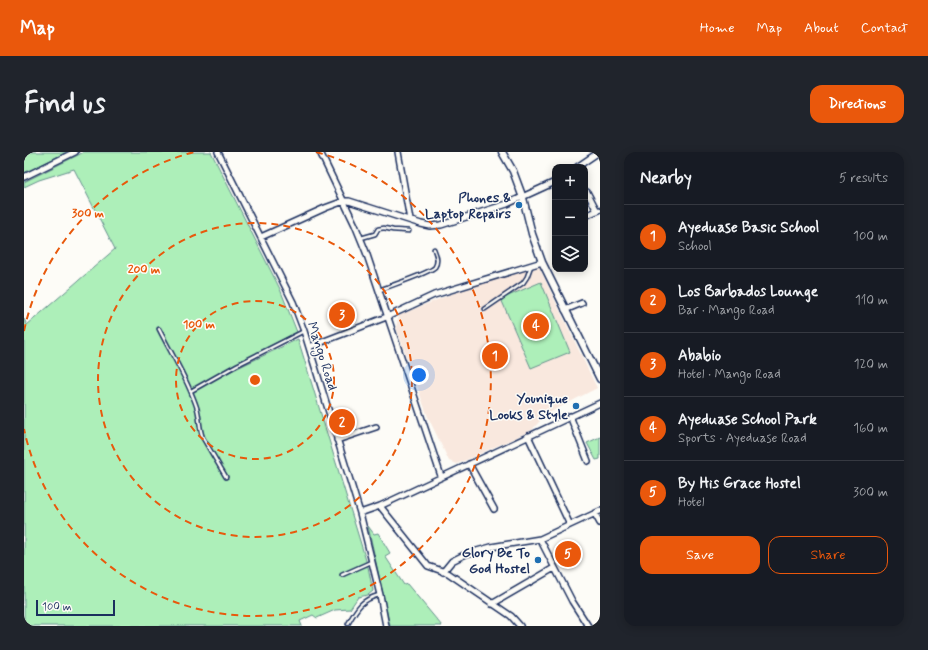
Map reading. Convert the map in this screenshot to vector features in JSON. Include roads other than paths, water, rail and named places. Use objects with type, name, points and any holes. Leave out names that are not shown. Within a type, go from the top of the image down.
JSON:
[{"type":"street","points":[[24,177],[75,152]]},
{"type":"street","name":"Mango Road","points":[[218,152],[293,302],[304,332],[360,513],[386,626]]},
{"type":"street","points":[[320,152],[344,201],[380,290],[441,476]]},
{"type":"street","points":[[398,152],[410,220]]},
{"type":"street","points":[[502,152],[513,171],[523,198],[532,234],[542,262],[600,379]]},
{"type":"street","points":[[581,164],[599,152]]},
{"type":"street","points":[[261,237],[324,208],[344,201],[349,201],[430,226],[441,225],[486,212],[523,198],[552,184]]},
{"type":"street","points":[[588,194],[598,211],[588,215]]},
{"type":"street","points":[[309,347],[389,316],[434,295],[542,262]]},
{"type":"street","points":[[565,310],[582,303]]},
{"type":"street","points":[[360,513],[380,506],[600,402]]},
{"type":"street","points":[[570,416],[588,461]]},
{"type":"street","points":[[338,440],[376,427]]},
{"type":"street","points":[[528,436],[570,525]]},
{"type":"street","points":[[469,464],[494,509]]},
{"type":"street","points":[[380,506],[428,566],[448,573],[511,616],[520,626]]},
{"type":"street","points":[[443,572],[452,562],[466,554],[492,547],[540,539],[598,513],[600,523]]},
{"type":"street","points":[[540,539],[554,568],[588,626]]},
{"type":"street","points":[[492,604],[554,568]]},
{"type":"lane","points":[[360,238],[375,234],[380,228],[409,231]]},
{"type":"lane","points":[[380,290],[428,272],[435,267],[437,259],[434,248]]},
{"type":"lane","points":[[485,309],[523,283],[527,277],[531,265]]},
{"type":"lane","points":[[159,329],[191,391],[197,408],[203,438],[226,477]]},
{"type":"lane","points":[[191,391],[304,332]]},
{"type":"lane","points":[[342,575],[372,562]]},
{"type":"lane","points":[[348,624],[360,605],[369,598],[380,595]]},
{"type":"place","name":"Phones & Laptop Repairs","points":[[519,205]]},
{"type":"place","name":"Ababio","points":[[342,315]]},
{"type":"place","name":"Ayeduase School Park","points":[[536,326]]},
{"type":"place","name":"Ayeduase Basic School","points":[[495,356]]},
{"type":"place","name":"Younique Looks & Style","points":[[576,406]]},
{"type":"place","name":"Los Barbados Lounge","points":[[342,422]]},
{"type":"place","name":"By His Grace Hostel","points":[[568,554]]},
{"type":"place","name":"Glory Be To God Hostel","points":[[538,560]]}]
